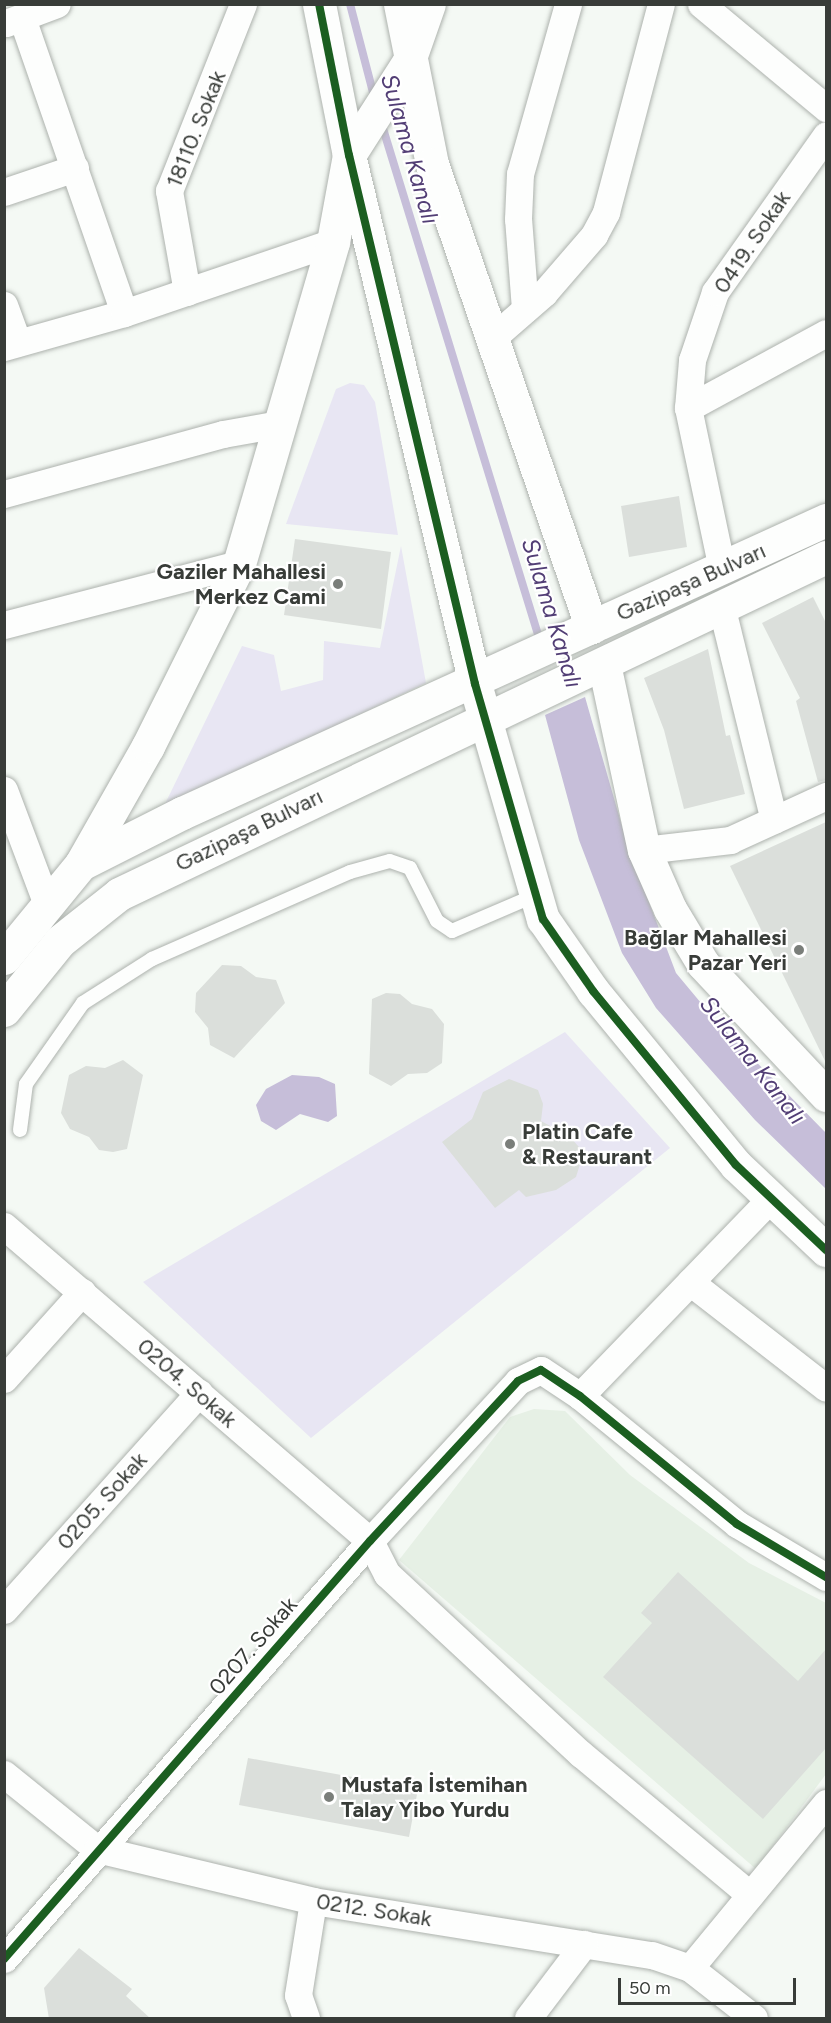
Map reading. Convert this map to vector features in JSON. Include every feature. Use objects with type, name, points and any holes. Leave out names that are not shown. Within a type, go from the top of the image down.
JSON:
[{"type":"street","points":[[57,4],[13,21],[75,168],[124,313]]},
{"type":"street","name":"18110. Sokak","points":[[187,292],[169,191],[243,4]]},
{"type":"street","points":[[319,4],[349,155],[475,684],[543,919],[593,991],[736,1166],[826,1250]]},
{"type":"street","points":[[400,4],[409,61],[432,164],[489,340],[591,627]]},
{"type":"street","points":[[81,864],[148,746],[239,564],[333,242],[349,155],[409,61],[429,4]]},
{"type":"street","points":[[525,309],[518,219],[520,174],[568,4]]},
{"type":"street","points":[[489,340],[575,261],[606,212],[661,4]]},
{"type":"street","points":[[701,4],[826,108]]},
{"type":"street","name":"0419. Sokak","points":[[722,569],[688,408],[692,360],[715,292],[826,135]]},
{"type":"street","points":[[4,192],[75,168]]},
{"type":"street","points":[[4,305],[11,345],[124,313],[333,242]]},
{"type":"street","points":[[688,408],[826,333]]},
{"type":"street","points":[[4,494],[223,434],[279,424]]},
{"type":"street","name":"Gazipaşa Bulvarı","points":[[4,958],[81,864],[182,813],[475,684],[556,643],[826,520]]},
{"type":"street","name":"Gazipaşa Bulvarı","points":[[4,1010],[60,940],[119,894],[486,717],[722,609],[826,556]]},
{"type":"street","points":[[4,625],[239,564]]},
{"type":"street","points":[[722,609],[774,820]]},
{"type":"street","points":[[593,669],[644,850],[670,909],[703,964],[820,1080]]},
{"type":"street","points":[[4,790],[48,907]]},
{"type":"street","points":[[644,850],[730,840],[826,796]]},
{"type":"street","points":[[771,1198],[580,1396],[737,1524],[826,1577]]},
{"type":"street","name":"0204. Sokak","points":[[4,1226],[370,1540]]},
{"type":"street","points":[[690,1282],[826,1388]]},
{"type":"street","points":[[4,1379],[82,1292]]},
{"type":"street","name":"0207. Sokak","points":[[4,1959],[370,1540],[518,1381],[541,1370],[580,1396]]},
{"type":"street","name":"0205. Sokak","points":[[4,1610],[198,1393]]},
{"type":"street","points":[[370,1540],[387,1574],[582,1754],[750,1895]]},
{"type":"street","name":"0212. Sokak","points":[[4,1774],[98,1849],[313,1901],[652,1955],[690,1968],[727,2010],[754,2019]]},
{"type":"street","points":[[690,1968],[825,1809]]},
{"type":"street","points":[[306,2019],[298,1995],[313,1901]]},
{"type":"street","points":[[528,2019],[584,1944]]},
{"type":"lane","points":[[20,1130],[26,1084],[83,1003],[152,959],[350,872],[390,861],[410,868],[437,921],[452,931],[536,895]]},
{"type":"shaded area","points":[[350,383],[364,385],[375,402],[398,535],[286,524],[336,389]]},
{"type":"shaded area","points":[[401,546],[426,683],[163,808],[242,646],[274,655],[281,691],[323,680],[324,641],[380,648]]},
{"type":"shaded area","points":[[565,1032],[670,1148],[311,1438],[143,1282]]},
{"type":"shaded area","points":[[534,1409],[565,1411],[630,1475],[749,1563],[826,1603],[826,1774],[756,1869],[399,1560],[510,1417]]},
{"type":"water","points":[[585,697],[628,847],[676,973],[716,1021],[826,1133],[826,1189],[755,1120],[656,1008],[622,953],[579,840],[545,715]]},
{"type":"water","points":[[292,1075],[319,1077],[335,1084],[337,1116],[328,1122],[300,1114],[276,1130],[261,1121],[256,1105],[266,1089]]},
{"type":"building","points":[[679,496],[687,547],[629,557],[621,506]]},
{"type":"building","name":"Gaziler Mahallesi Merkez Cami","points":[[295,539],[391,552],[381,629],[284,615]]},
{"type":"building","points":[[813,597],[826,623],[826,780],[818,782],[796,701],[800,698],[762,623]]},
{"type":"building","points":[[708,649],[726,736],[730,735],[745,794],[684,809],[664,730],[644,678]]},
{"type":"building","name":"Bağlar Mahallesi Pazar Yeri","points":[[826,822],[826,1063],[730,866]]},
{"type":"building","points":[[222,965],[241,966],[256,977],[276,980],[285,1003],[234,1058],[210,1045],[208,1028],[195,1012],[196,993]]},
{"type":"building","points":[[386,993],[400,994],[412,1004],[432,1009],[444,1024],[442,1063],[427,1073],[408,1074],[391,1086],[369,1074],[372,999]]},
{"type":"building","points":[[123,1060],[143,1075],[127,1149],[113,1152],[99,1150],[89,1137],[70,1129],[61,1113],[69,1075],[86,1066],[105,1068]]},
{"type":"building","name":"Platin Cafe & Restaurant","points":[[509,1079],[538,1090],[543,1104],[541,1121],[569,1136],[579,1147],[581,1161],[576,1177],[556,1190],[526,1197],[519,1190],[495,1208],[442,1142],[472,1119],[483,1092]]},
{"type":"building","points":[[678,1572],[798,1681],[826,1649],[826,1748],[763,1819],[603,1677],[652,1623],[641,1613]]},
{"type":"building","name":"Mustafa İstemihan Talay Yibo Yurdu","points":[[248,1758],[418,1789],[409,1837],[239,1805]]},
{"type":"building","points":[[79,1948],[132,1989],[126,1996],[151,2019],[49,2019],[44,1988]]},
{"type":"waterway","name":"Sulama Kanalı","points":[[350,4],[374,96]]},
{"type":"waterway","name":"Sulama Kanalı","points":[[381,122],[540,641]]},
{"type":"cycle path","points":[[319,4],[349,155],[475,684],[543,919],[593,991],[736,1165],[826,1250]]},
{"type":"cycle path","points":[[4,1959],[370,1541],[518,1381],[541,1370],[580,1396],[737,1524],[826,1577]]},
{"type":"place","name":"Gaziler Mahallesi Merkez Cami","points":[[338,584]]},
{"type":"place","name":"Bağlar Mahallesi Pazar Yeri","points":[[799,950]]},
{"type":"place","name":"Platin Cafe & Restaurant","points":[[510,1144]]},
{"type":"place","name":"Mustafa İstemihan Talay Yibo Yurdu","points":[[329,1797]]}]
